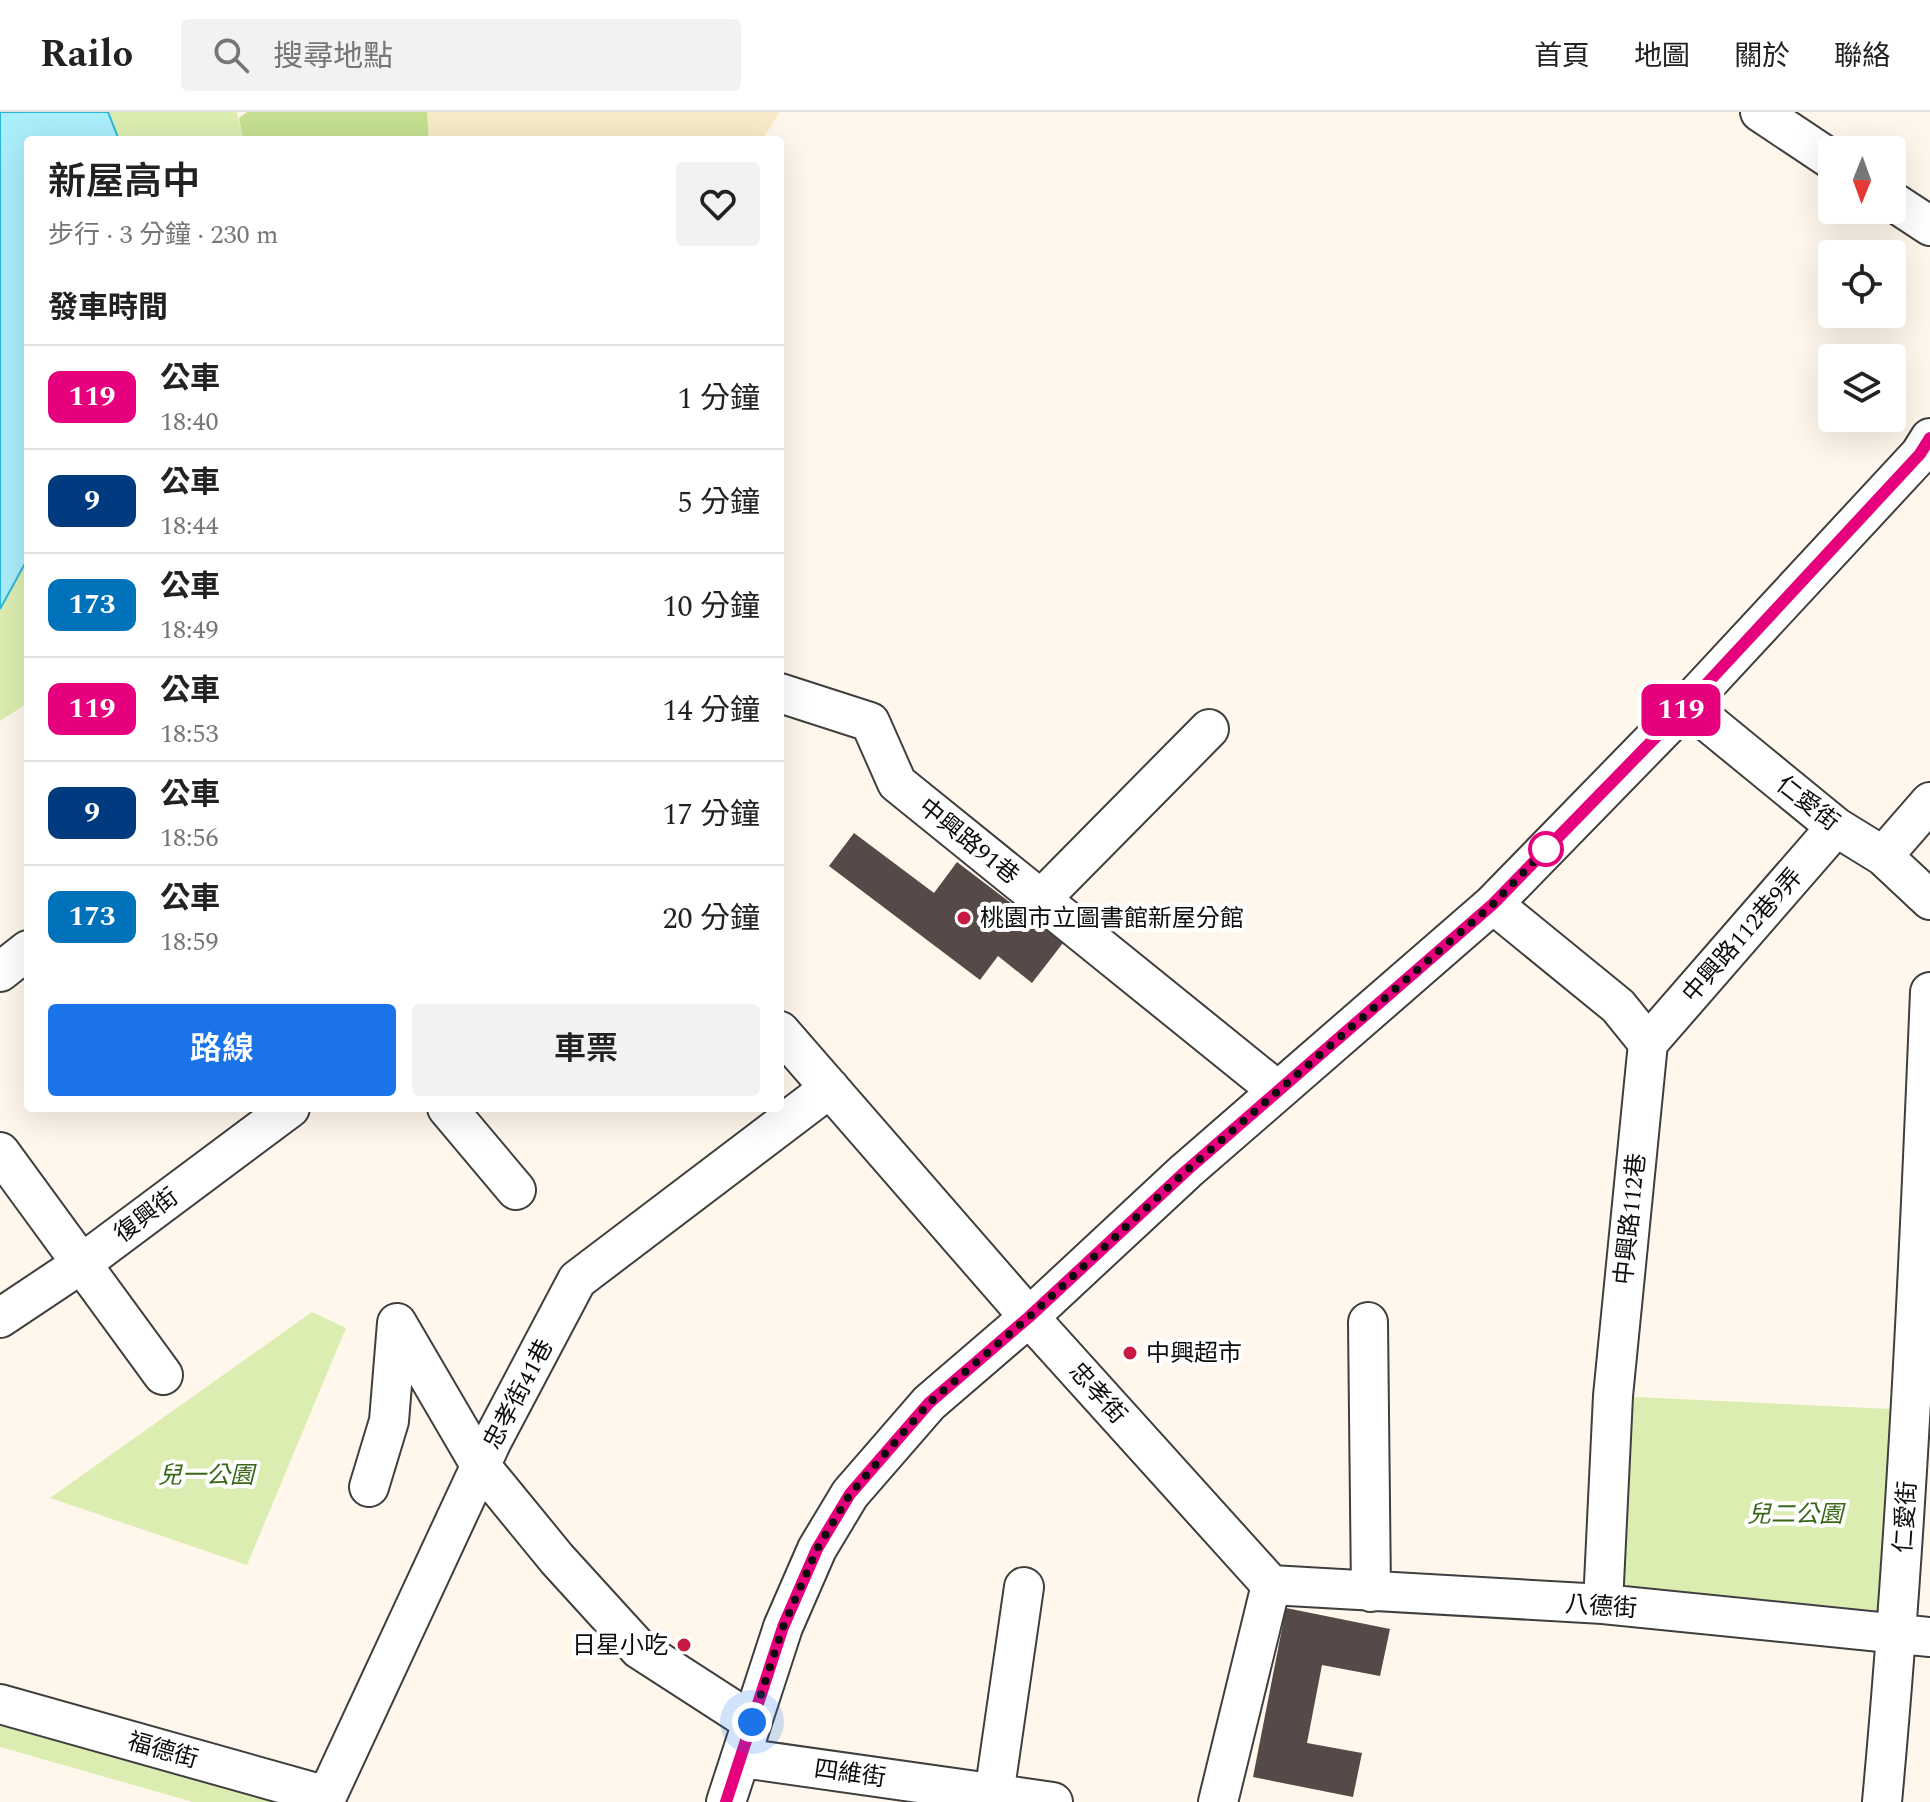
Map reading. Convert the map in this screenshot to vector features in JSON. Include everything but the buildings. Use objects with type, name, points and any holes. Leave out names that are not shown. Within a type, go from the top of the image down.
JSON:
[{"type":"street","points":[[1760,112],[1818,151]]},
{"type":"street","points":[[1906,210],[1930,226]]},
{"type":"street","points":[[726,1802],[789,1614],[817,1549],[850,1494],[929,1403],[1029,1317],[1186,1171],[1493,904],[1687,705],[1927,451]]},
{"type":"street","name":"中興路91巷","points":[[784,694],[870,722],[897,783],[1278,1091]]},
{"type":"street","name":"仁愛街","points":[[1687,705],[1836,827],[1883,856],[1930,900]]},
{"type":"street","points":[[1041,899],[1209,729]]},
{"type":"street","points":[[1883,856],[1930,802]]},
{"type":"street","name":"中興路112巷9弄","points":[[1648,1043],[1836,827]]},
{"type":"street","points":[[1493,904],[1618,1006],[1648,1043]]},
{"type":"street","points":[[0,972],[24,953]]},
{"type":"street","name":"仁愛街","points":[[1882,1802],[1914,1636],[1930,992]]},
{"type":"street","name":"忠孝街","points":[[784,1036],[1029,1317],[1271,1585]]},
{"type":"street","name":"中興路112巷","points":[[1603,1604],[1613,1396],[1648,1043]]},
{"type":"street","name":"忠孝街41巷","points":[[327,1796],[480,1465],[577,1280],[830,1088]]},
{"type":"street","name":"復興街","points":[[0,1318],[81,1264],[285,1112]]},
{"type":"street","points":[[450,1112],[516,1190]]},
{"type":"street","points":[[0,1152],[163,1375]]},
{"type":"street","points":[[1368,1322],[1371,1592]]},
{"type":"street","points":[[369,1487],[389,1421],[397,1323],[480,1465],[557,1559],[639,1649],[752,1722]]},
{"type":"street","points":[[1218,1802],[1271,1585]]},
{"type":"street","name":"八德街","points":[[1271,1585],[1603,1604],[1914,1636]]},
{"type":"street","points":[[994,1795],[1024,1587]]},
{"type":"street","name":"福德街","points":[[0,1704],[327,1796]]},
{"type":"street","name":"四維街","points":[[742,1758],[1053,1802]]},
{"type":"shaded area","points":[[427,112],[780,112],[765,136],[429,136]]},
{"type":"green space","points":[[0,112],[237,112],[242,136],[24,136],[24,706],[0,721]]},
{"type":"green space","points":[[247,112],[427,112],[429,136],[242,136],[239,118]]},
{"type":"green space","name":"兒一公園","points":[[312,1312],[346,1328],[247,1565],[50,1498]]},
{"type":"green space","name":"兒二公園","points":[[1613,1396],[1912,1410],[1898,1635],[1603,1604]]},
{"type":"green space","points":[[0,1719],[292,1802],[193,1802],[0,1747]]},
{"type":"water","points":[[0,112],[108,112],[117,136],[24,136],[24,565],[0,609]]},
{"type":"bus line","name":"119","points":[[726,1802],[783,1627],[817,1549],[850,1494],[929,1403],[1029,1317],[1186,1171],[1493,904],[1687,705],[1920,454],[1930,438]]},
{"type":"place","name":"桃園市立圖書館新屋分館","points":[[964,918]]},
{"type":"place","name":"中興超市","points":[[1130,1353]]},
{"type":"place","name":"日星小吃","points":[[684,1645]]},
{"type":"route","points":[[752,1722],[783,1627],[817,1549],[850,1494],[929,1403],[1029,1317],[1186,1171],[1493,904],[1546,849]]}]
